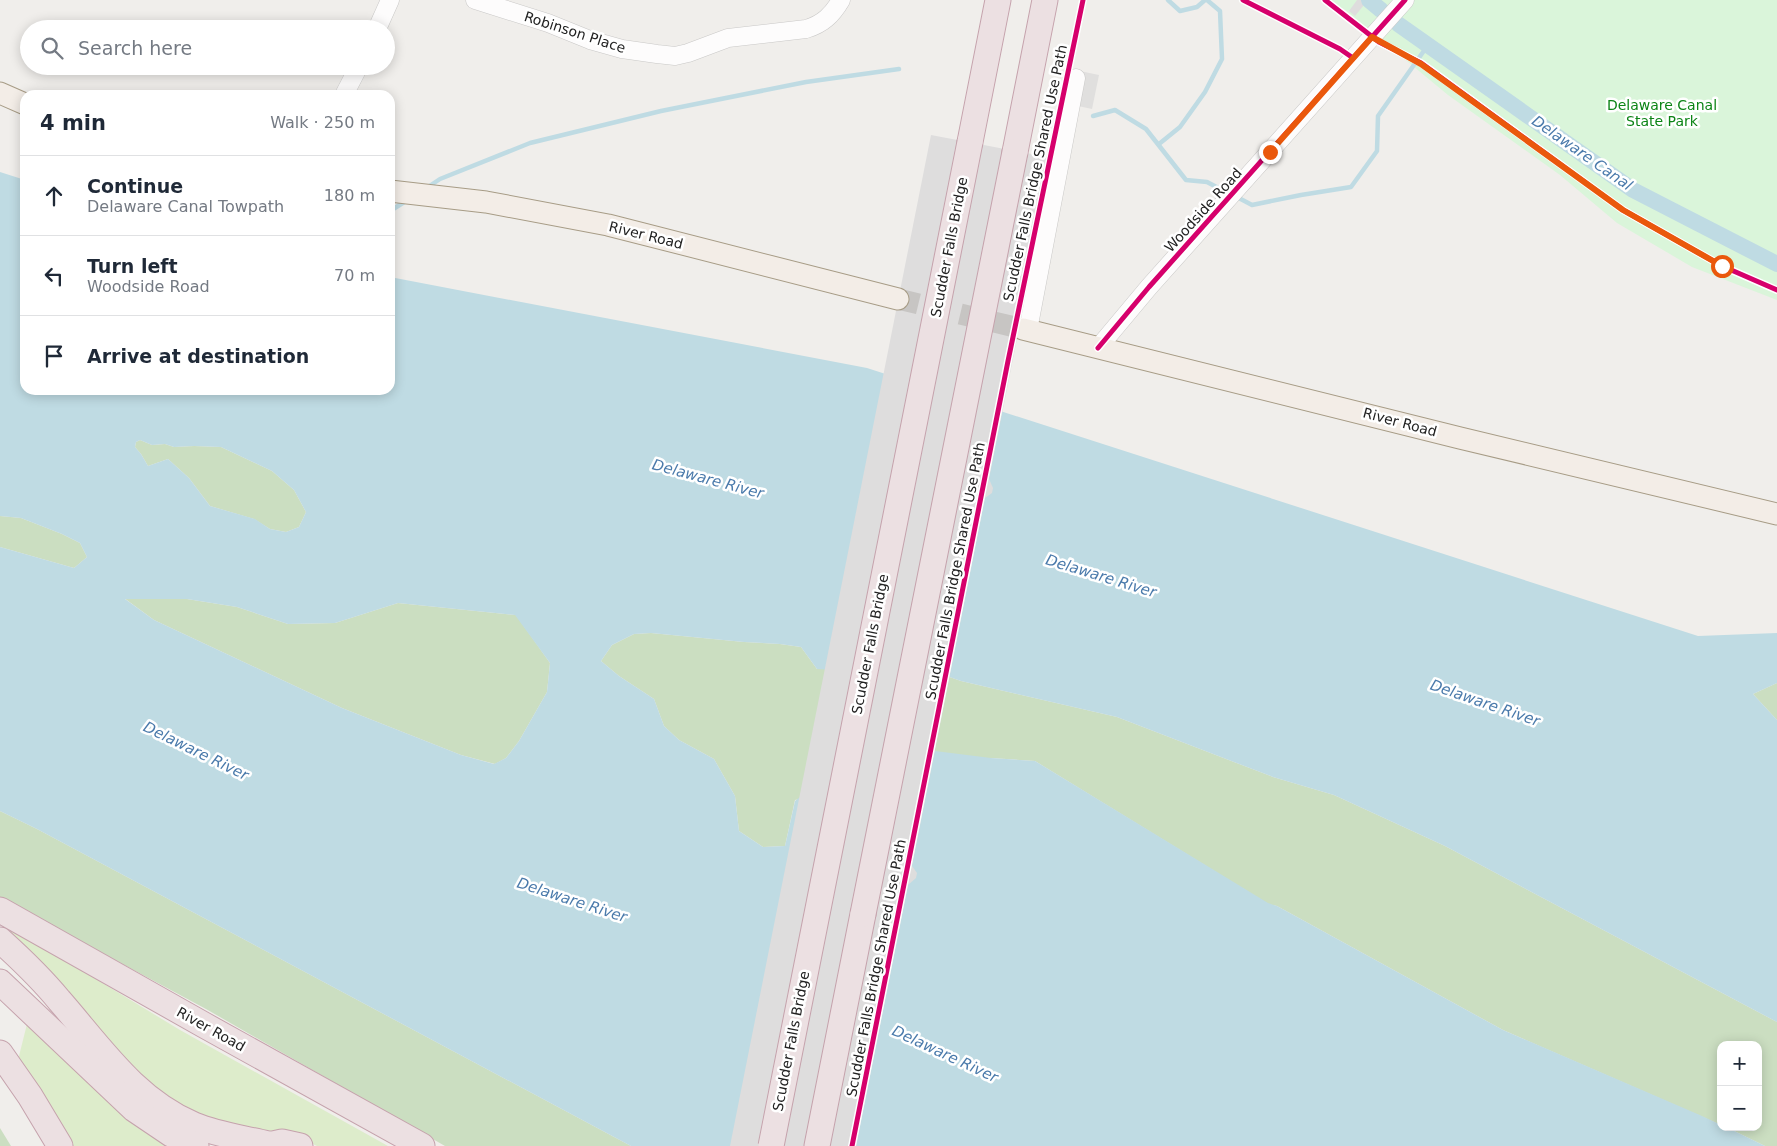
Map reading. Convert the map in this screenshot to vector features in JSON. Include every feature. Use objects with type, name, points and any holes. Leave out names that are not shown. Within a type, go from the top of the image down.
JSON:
[{"type":"highway","name":"Scudder Falls Bridge","points":[[771,1146],[998,0]]},
{"type":"highway","points":[[817,1146],[1045,0]]},
{"type":"highway","name":"River Road","points":[[0,910],[422,1146]]},
{"type":"highway","points":[[0,940],[58,998],[117,1069],[153,1102],[194,1125],[215,1132],[266,1145],[282,1142],[300,1146]]},
{"type":"highway","points":[[0,982],[134,1109],[171,1134],[196,1146]]},
{"type":"highway","points":[[0,1053],[30,1096],[60,1146]]},
{"type":"main road","points":[[0,92],[20,102]]},
{"type":"main road","name":"River Road","points":[[395,191],[529,209],[608,225],[898,298]]},
{"type":"main road","name":"River Road","points":[[1026,330],[1460,438],[1777,514]]},
{"type":"street","points":[[381,20],[390,0]]},
{"type":"street","name":"Robinson Place","points":[[475,0],[548,22],[590,40],[622,49],[676,56],[728,38],[806,29],[815,26],[826,20],[841,0]]},
{"type":"street","name":"Woodside Road","points":[[1098,348],[1222,205],[1401,5]]},
{"type":"street","points":[[347,90],[354,75]]},
{"type":"street","points":[[1026,330],[1076,78]]},
{"type":"green space","name":"Delaware Canal State Park","points":[[1322,0],[1777,0],[1777,300],[1692,267],[1617,223],[1560,175],[1448,95],[1344,9]]},
{"type":"green space","points":[[140,440],[152,445],[165,444],[174,447],[221,447],[272,471],[294,490],[306,512],[299,527],[286,532],[270,529],[254,519],[210,506],[189,478],[168,459],[148,466],[135,447],[136,442]]},
{"type":"green space","points":[[0,516],[21,518],[62,534],[80,543],[87,557],[74,568],[0,547]]},
{"type":"green space","points":[[124,598],[187,599],[237,607],[288,624],[335,623],[398,603],[516,615],[550,663],[547,692],[519,741],[506,758],[495,764],[461,755],[342,708],[154,620]]},
{"type":"green space","points":[[651,633],[801,647],[817,669],[921,667],[961,681],[1117,717],[1273,777],[1334,795],[1445,846],[1777,1022],[1777,1146],[1765,1146],[1734,1131],[1762,1131],[1762,1041],[1717,1041],[1717,1123],[1503,1030],[1277,906],[1268,904],[1035,761],[991,758],[795,800],[785,846],[763,847],[739,831],[735,796],[714,759],[679,740],[664,726],[654,699],[619,676],[601,661],[612,645],[634,634]]},
{"type":"green space","points":[[1777,683],[1777,720],[1753,694]]},
{"type":"green space","points":[[0,811],[631,1146],[445,1146],[206,1009],[0,898]]},
{"type":"green space","points":[[5,924],[180,1030],[388,1146],[317,1146],[301,1138],[217,1126],[147,1089],[8,933]]},
{"type":"green space","points":[[27,1024],[179,1146],[66,1146],[17,1064]]},
{"type":"green space","points":[[0,1128],[11,1146],[0,1146]]},
{"type":"shaded area","points":[[1075,70],[1099,75],[1092,109],[1069,104]]},
{"type":"water","name":"Delaware River","points":[[0,172],[20,178],[20,395],[395,395],[395,278],[867,368],[1698,636],[1777,633],[1777,683],[1753,694],[1777,720],[1777,1022],[1445,846],[1334,795],[1273,777],[1117,717],[961,681],[921,667],[886,673],[817,669],[801,647],[780,644],[651,633],[634,634],[612,645],[601,661],[619,676],[654,699],[664,726],[679,740],[714,759],[735,796],[739,831],[763,847],[785,846],[795,801],[858,751],[879,744],[991,758],[1035,761],[1268,903],[1277,906],[1503,1030],[1702,1116],[1717,1123],[1717,1131],[1734,1131],[1765,1146],[631,1146],[0,811],[0,547],[74,568],[87,557],[80,543],[21,518],[0,516]],"holes":[[[140,440],[152,445],[165,444],[174,447],[221,447],[272,471],[294,490],[306,512],[299,527],[286,532],[270,529],[255,519],[210,506],[189,478],[168,459],[148,466],[135,447],[136,442]],[[125,599],[187,599],[237,607],[288,624],[335,623],[398,603],[515,615],[550,663],[547,692],[519,741],[506,758],[494,764],[461,755],[342,708],[154,620]]]},
{"type":"pier","points":[[1357,0],[1368,0],[1355,16],[1349,11]]},
{"type":"pier","points":[[931,135],[1053,158],[989,479],[993,488],[992,493],[985,498],[912,866],[917,873],[916,878],[908,885],[856,1146],[730,1146]]},
{"type":"waterway","points":[[1168,0],[1180,11],[1197,7],[1205,0]]},
{"type":"waterway","points":[[1159,144],[1180,127],[1205,92],[1222,59],[1220,11],[1207,0]]},
{"type":"waterway","name":"Delaware Canal","points":[[1369,0],[1381,10]]},
{"type":"waterway","name":"Delaware Canal","points":[[1398,24],[1633,190],[1777,264]]},
{"type":"waterway","points":[[1235,196],[1252,205],[1351,187],[1377,151],[1378,116],[1428,45]]},
{"type":"waterway","points":[[428,187],[440,179],[530,143],[661,111],[806,82],[899,69]]},
{"type":"waterway","points":[[1093,116],[1115,110],[1146,129],[1186,180],[1207,182],[1228,193]]},
{"type":"waterway","points":[[395,208],[406,201]]},
{"type":"tunnel","points":[[898,299],[1023,329]]},
{"type":"cycle path","name":"Scudder Falls Bridge Shared Use Path","points":[[852,1146],[1008,361],[1083,0]]},
{"type":"cycle path","points":[[1243,0],[1340,49],[1353,58]]},
{"type":"cycle path","points":[[1325,0],[1379,42],[1421,63],[1623,210],[1722,266],[1777,290]]},
{"type":"cycle path","points":[[1098,348],[1149,287],[1405,0]]},
{"type":"route","points":[[1270,152],[1372,37],[1414,59],[1623,210],[1722,266]]}]
